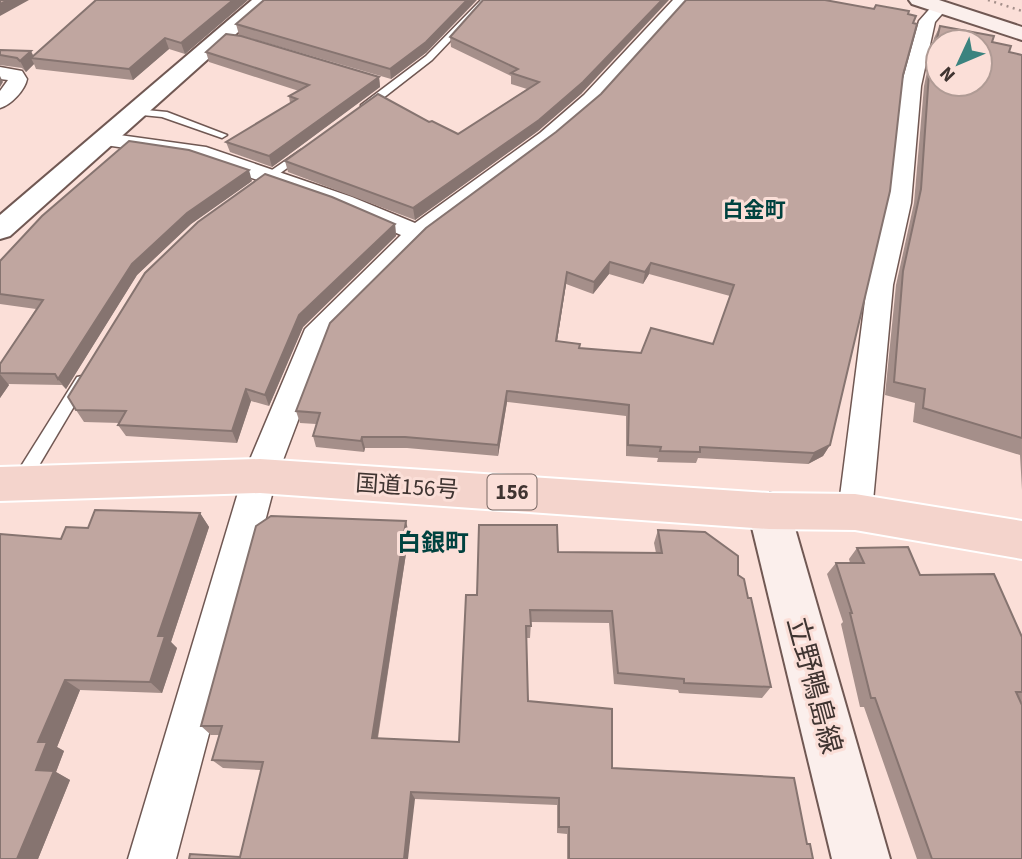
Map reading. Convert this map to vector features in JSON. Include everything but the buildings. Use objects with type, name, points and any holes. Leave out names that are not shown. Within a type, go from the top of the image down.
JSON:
[{"type":"highway","name":"国道156号","points":[[9,484],[260,476],[769,510],[855,512],[1022,540]]},
{"type":"main road","points":[[929,4],[1022,34]]},
{"type":"main road","name":"立野鴨島線","points":[[769,510],[860,859]]},
{"type":"street","points":[[0,230],[136,112],[228,38],[264,0]]},
{"type":"street","points":[[152,859],[260,476],[319,330],[417,233],[547,137],[591,99],[682,0]]},
{"type":"street","points":[[855,512],[880,285],[900,203],[911,86],[929,4]]},
{"type":"street","points":[[0,73],[15,75],[18,79],[17,84],[0,102]]},
{"type":"street","points":[[105,139],[198,152],[344,202],[417,233]]},
{"type":"lane","points":[[349,119],[388,85],[418,70],[456,34],[485,0]]},
{"type":"lane","points":[[136,112],[163,114],[222,135]]},
{"type":"lane","points":[[249,191],[315,143]]},
{"type":"lane","points":[[9,484],[88,370]]},
{"type":"railway","points":[[988,0],[1022,11]]},
{"type":"district","name":"白金町","points":[[754,210]]},
{"type":"district","name":"白銀町","points":[[433,543]]}]
